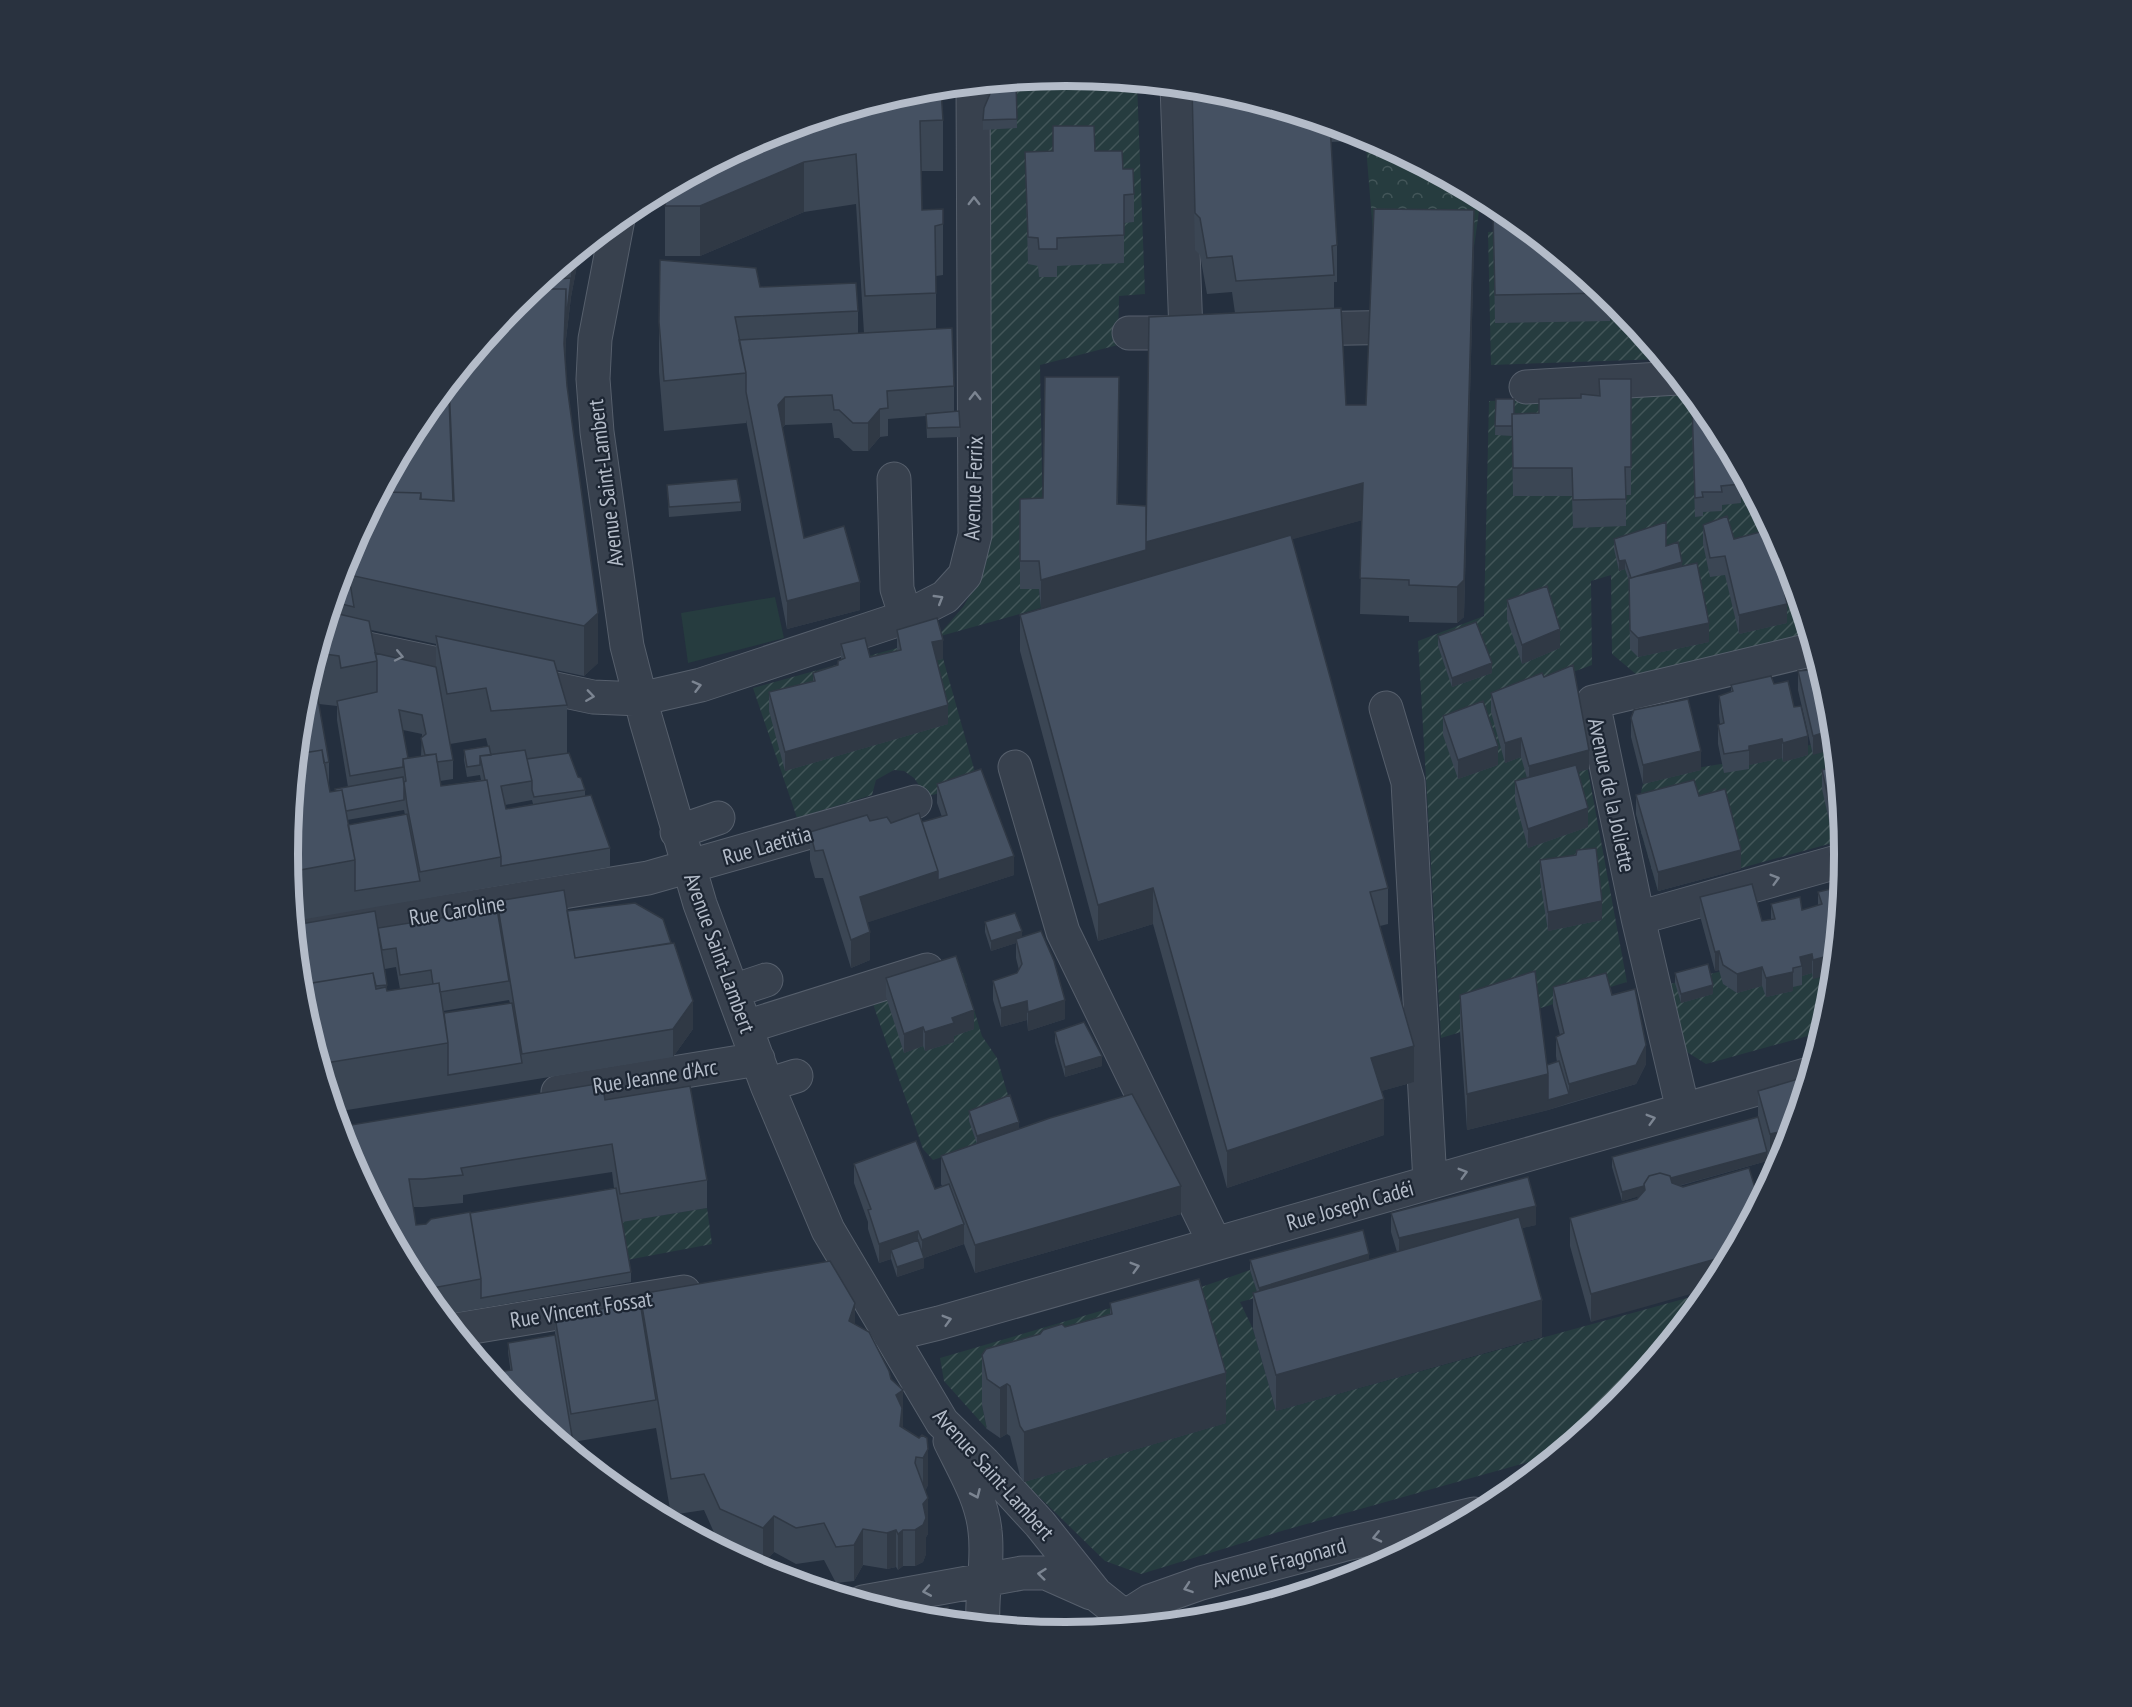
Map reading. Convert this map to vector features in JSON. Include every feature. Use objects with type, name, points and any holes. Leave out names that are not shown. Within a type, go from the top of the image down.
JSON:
[{"type":"street","name":"Avenue Ferrix","points":[[329,641],[593,697],[640,699],[701,685],[906,617],[945,597],[964,575],[975,535],[973,91]]},
{"type":"street","points":[[1177,94],[1186,333]]},
{"type":"street","name":"Avenue Saint-Lambert","points":[[616,232],[595,339],[593,379],[597,432],[627,646],[677,832],[700,904],[746,1027],[774,1073],[828,1230],[942,1422],[984,1463],[1040,1524],[1096,1594],[1127,1619]]},
{"type":"street","points":[[1129,333],[1412,327],[1413,293]]},
{"type":"street","points":[[1526,387],[1669,379]]},
{"type":"street","points":[[894,479],[897,589],[906,617]]},
{"type":"street","name":"Avenue de la Joliette","points":[[1683,1110],[1638,918],[1593,702],[1807,651]]},
{"type":"street","points":[[1386,708],[1408,782],[1431,1182]]},
{"type":"street","points":[[1015,767],[1063,933],[1215,1244]]},
{"type":"street","name":"Rue Laetitia","points":[[689,868],[915,802]]},
{"type":"street","points":[[677,832],[718,818]]},
{"type":"street","points":[[1638,918],[1834,863]]},
{"type":"street","name":"Rue Caroline","points":[[303,935],[605,886],[689,868]]},
{"type":"street","points":[[746,1027],[953,962]]},
{"type":"street","points":[[733,991],[766,980]]},
{"type":"street","name":"Rue Jeanne d'Arc","points":[[524,1098],[774,1073]]},
{"type":"street","name":"Rue Joseph Cadéi","points":[[890,1335],[1800,1076]]},
{"type":"street","points":[[816,1270],[848,1263]]},
{"type":"street","name":"Rue Vincent Fossat","points":[[463,1329],[711,1287]]},
{"type":"street","points":[[942,1422],[979,1500],[983,1515],[986,1534],[983,1617]]},
{"type":"street","name":"Avenue Fragonard","points":[[1133,1618],[1150,1601],[1201,1583],[1342,1545],[1448,1520]]},
{"type":"street","name":"Avenue Saint-Lambert","points":[[882,1599],[1022,1573],[1046,1573],[1096,1594]]},
{"type":"green space","points":[[1066,86],[1137,89],[1145,294],[1119,296],[1118,345],[1040,365],[1043,526],[1020,589],[1039,589],[1041,608],[937,637],[963,607],[975,587],[983,130],[1000,89]]},
{"type":"green space","points":[[1366,147],[1450,188],[1480,207],[1474,247],[1374,245]]},
{"type":"green space","points":[[1515,231],[1534,244],[1609,310],[1653,359],[1491,365],[1488,232]]},
{"type":"green space","points":[[1680,392],[1705,427],[1755,514],[1776,560],[1803,638],[1637,675],[1612,654],[1611,575],[1591,581],[1592,665],[1570,673],[1627,982],[1441,1038],[1418,641],[1484,616],[1489,401]]},
{"type":"green space","points":[[775,597],[784,638],[688,663],[681,613]]},
{"type":"green space","points":[[937,637],[978,783],[921,798],[921,788],[914,778],[904,771],[894,770],[876,780],[872,795],[797,818],[753,688]]},
{"type":"green space","points":[[1825,741],[1827,753],[1834,843],[1658,891],[1636,814],[1643,784],[1648,776],[1739,761]]},
{"type":"green space","points":[[1794,953],[1825,963],[1812,1035],[1706,1064],[1679,1047],[1666,985]]},
{"type":"green space","points":[[963,973],[982,1036],[997,1058],[1019,1132],[933,1160],[923,1149],[872,1001]]},
{"type":"green space","points":[[707,1208],[712,1244],[627,1260],[620,1222]]},
{"type":"green space","points":[[1250,1270],[1259,1297],[1240,1302],[1253,1329],[1276,1411],[1693,1296],[1643,1360],[1609,1397],[1538,1459],[1285,1530],[1141,1574],[1105,1561],[1024,1482],[1226,1423],[982,1405],[987,1429],[944,1381],[940,1358],[1172,1290],[1187,1292]]},
{"type":"building","points":[[1016,87],[1017,119],[983,120],[984,108],[992,89]]},
{"type":"building","points":[[941,96],[943,120],[920,121],[922,210],[943,209],[943,224],[935,226],[936,293],[865,296],[856,154],[804,162],[700,206],[665,206],[666,198],[682,188],[772,144],[819,126],[867,112]]},
{"type":"building","points":[[1192,96],[1265,112],[1331,133],[1337,245],[1332,246],[1334,275],[1236,281],[1232,256],[1207,258],[1200,218],[1195,213]]},
{"type":"building","points":[[1053,126],[1094,126],[1095,151],[1122,151],[1123,169],[1133,169],[1134,194],[1124,195],[1124,235],[1057,238],[1057,249],[1039,249],[1038,238],[1028,237],[1025,152],[1053,151]]},
{"type":"building","points":[[1374,209],[1474,210],[1464,580],[1457,587],[1409,585],[1409,580],[1360,578],[1363,483],[1146,542],[1149,317],[1341,308],[1346,405],[1366,405]]},
{"type":"building","points":[[1493,215],[1534,244],[1591,293],[1495,295]]},
{"type":"building","points":[[660,260],[756,268],[760,287],[856,283],[858,311],[735,317],[746,373],[664,381],[659,322]]},
{"type":"building","points":[[571,278],[566,320],[566,289],[546,289],[557,279]]},
{"type":"building","points":[[546,289],[566,289],[564,344],[567,386],[598,613],[584,626],[354,576],[353,569],[356,560],[389,492],[421,493],[420,499],[454,501],[450,396],[489,347],[523,310]]},
{"type":"building","points":[[952,328],[954,386],[887,391],[888,408],[880,409],[868,423],[853,423],[839,410],[834,410],[832,395],[785,397],[778,405],[804,538],[844,526],[860,582],[787,601],[746,392],[746,373],[739,340]]},
{"type":"building","points":[[1045,377],[1119,377],[1117,504],[1146,506],[1146,550],[1041,580],[1039,561],[1020,561],[1020,499],[1043,498]]},
{"type":"building","points":[[1599,379],[1631,379],[1631,467],[1625,467],[1626,499],[1573,500],[1572,468],[1513,468],[1512,414],[1539,413],[1539,399],[1581,398],[1581,394],[1600,396]]},
{"type":"building","points":[[448,398],[453,501],[421,499],[421,493],[389,492],[427,427]]},
{"type":"building","points":[[1496,399],[1514,399],[1512,426],[1495,426]]},
{"type":"building","points":[[1692,409],[1739,484],[1721,486],[1722,492],[1702,492],[1703,497],[1695,498]]},
{"type":"building","points":[[959,411],[960,427],[927,428],[926,414]]},
{"type":"building","points":[[737,479],[741,502],[669,507],[667,485]]},
{"type":"building","points":[[1727,516],[1734,539],[1763,531],[1780,571],[1787,604],[1739,615],[1725,556],[1710,558],[1703,525]]},
{"type":"building","points":[[1666,522],[1666,546],[1678,542],[1682,562],[1631,578],[1625,560],[1619,561],[1614,539]]},
{"type":"building","points":[[1291,535],[1388,888],[1370,892],[1414,1046],[1371,1058],[1384,1099],[1227,1151],[1153,888],[1098,905],[1020,615]]},
{"type":"building","points":[[1697,563],[1709,623],[1638,638],[1630,630],[1629,578]]},
{"type":"building","points":[[349,579],[354,607],[340,604]]},
{"type":"building","points":[[1547,586],[1560,629],[1522,645],[1507,600]]},
{"type":"building","points":[[337,614],[369,621],[377,661],[341,668],[339,656],[324,654]]},
{"type":"building","points":[[937,618],[943,640],[932,642],[948,705],[785,752],[769,692],[815,681],[813,673],[838,665],[838,661],[845,658],[841,644],[865,638],[870,657],[901,650],[897,630]]},
{"type":"building","points":[[1476,622],[1492,663],[1452,678],[1438,636]]},
{"type":"building","points":[[436,636],[554,661],[567,705],[491,711],[486,688],[447,694]]},
{"type":"building","points":[[375,653],[436,667],[453,760],[437,762],[436,754],[425,755],[421,738],[426,734],[422,715],[399,710],[408,758],[403,759],[403,767],[350,776],[337,701],[377,692]]},
{"type":"building","points":[[1573,665],[1589,750],[1529,766],[1521,738],[1505,743],[1491,693],[1542,673],[1544,677]]},
{"type":"building","points":[[1809,670],[1816,689],[1824,733],[1813,736],[1798,671]]},
{"type":"building","points":[[1771,676],[1774,684],[1788,681],[1794,707],[1801,706],[1808,736],[1783,743],[1782,739],[1749,746],[1749,750],[1724,754],[1718,725],[1724,723],[1719,696],[1733,691],[1731,685]]},
{"type":"building","points":[[316,689],[329,762],[324,763],[322,750],[305,753]]},
{"type":"building","points":[[1688,699],[1701,751],[1643,765],[1631,718],[1634,710]]},
{"type":"building","points":[[1483,701],[1498,746],[1458,760],[1443,716]]},
{"type":"building","points":[[489,746],[491,755],[480,756],[480,765],[467,767],[464,750]]},
{"type":"building","points":[[322,750],[330,792],[342,790],[355,860],[299,870],[300,803],[305,753]]},
{"type":"building","points":[[525,750],[532,781],[501,786],[506,809],[591,795],[610,848],[501,866],[487,780],[485,780],[480,756]]},
{"type":"building","points":[[569,753],[585,790],[534,797],[527,759]]},
{"type":"building","points":[[436,754],[441,786],[487,780],[501,857],[420,872],[407,805],[403,759]]},
{"type":"building","points":[[1576,765],[1588,808],[1528,829],[1515,781]]},
{"type":"building","points":[[1829,768],[1833,818],[1822,770]]},
{"type":"building","points":[[981,769],[1014,856],[938,880],[938,871],[922,822],[947,815],[937,784]]},
{"type":"building","points":[[403,777],[404,800],[346,811],[342,790],[336,791],[335,789]]},
{"type":"building","points":[[1694,780],[1699,796],[1725,789],[1741,850],[1658,872],[1636,795]]},
{"type":"building","points":[[919,813],[938,871],[860,897],[870,932],[851,940],[823,850],[815,851],[810,832],[867,815],[870,821],[887,817],[891,823]]},
{"type":"building","points":[[407,814],[420,881],[355,891],[355,860],[348,825]]},
{"type":"building","points":[[1596,848],[1602,901],[1548,912],[1540,860],[1576,855],[1577,850]]},
{"type":"building","points":[[1752,884],[1762,921],[1775,919],[1771,904],[1800,897],[1802,910],[1822,904],[1818,892],[1833,889],[1827,956],[1813,960],[1812,954],[1800,957],[1802,966],[1793,968],[1793,972],[1766,978],[1762,967],[1737,974],[1723,965],[1719,951],[1715,952],[1700,897]]},
{"type":"building","points":[[564,890],[575,958],[674,943],[693,1001],[673,1029],[522,1054],[497,901]]},
{"type":"building","points":[[635,903],[663,919],[671,943],[575,958],[567,911]]},
{"type":"building","points":[[497,909],[509,981],[440,992],[439,983],[433,984],[431,970],[400,975],[396,948],[382,950],[378,928]]},
{"type":"building","points":[[375,911],[387,985],[376,986],[373,973],[310,983],[302,924]]},
{"type":"building","points":[[1015,913],[1022,931],[991,941],[985,922]]},
{"type":"building","points":[[1041,931],[1054,961],[1065,1000],[1028,1012],[1027,1001],[1001,1008],[993,981],[1017,973],[1022,964],[1016,939]]},
{"type":"building","points":[[956,956],[974,1010],[952,1018],[954,1023],[925,1032],[923,1027],[904,1034],[886,978]]},
{"type":"building","points":[[1708,964],[1713,985],[1681,994],[1675,973]]},
{"type":"building","points":[[1535,971],[1548,1074],[1467,1094],[1460,995]]},
{"type":"building","points":[[373,973],[376,989],[386,987],[387,991],[439,983],[448,1043],[327,1063],[310,983]]},
{"type":"building","points":[[1606,973],[1612,995],[1635,989],[1646,1045],[1636,1065],[1569,1084],[1556,1037],[1564,1033],[1553,987]]},
{"type":"building","points":[[512,1003],[522,1063],[448,1075],[448,1043],[444,1013]]},
{"type":"building","points":[[1084,1022],[1102,1056],[1065,1067],[1055,1032]]},
{"type":"building","points":[[1559,1061],[1569,1094],[1548,1100],[1547,1065]]},
{"type":"building","points":[[1800,1078],[1782,1131],[1770,1134],[1758,1091]]},
{"type":"building","points":[[602,1083],[605,1100],[690,1086],[707,1180],[620,1194],[612,1144],[461,1168],[463,1175],[409,1179],[416,1225],[426,1224],[431,1219],[470,1212],[481,1279],[433,1288],[401,1238],[377,1193],[348,1125]]},
{"type":"building","points":[[1132,1094],[1181,1186],[975,1245],[941,1156],[1050,1118]]},
{"type":"building","points":[[1010,1095],[1019,1122],[977,1136],[969,1111]]},
{"type":"building","points":[[1758,1117],[1767,1152],[1671,1178],[1660,1173],[1649,1176],[1644,1186],[1622,1192],[1612,1157]]},
{"type":"building","points":[[916,1141],[935,1189],[949,1184],[964,1224],[922,1240],[918,1231],[879,1244],[868,1210],[871,1209],[854,1164]]},
{"type":"building","points":[[1749,1168],[1756,1191],[1718,1258],[1591,1294],[1570,1218],[1637,1199],[1645,1190],[1644,1184],[1649,1176],[1660,1173],[1670,1176],[1672,1183],[1683,1187]]},
{"type":"building","points":[[1528,1177],[1536,1206],[1399,1238],[1391,1213]]},
{"type":"building","points":[[616,1188],[631,1272],[481,1298],[481,1279],[470,1213]]},
{"type":"building","points":[[1519,1217],[1542,1300],[1276,1375],[1253,1293]]},
{"type":"building","points":[[1363,1230],[1369,1254],[1259,1288],[1250,1260]]},
{"type":"building","points":[[918,1240],[924,1258],[897,1267],[891,1250]]},
{"type":"building","points":[[830,1261],[855,1303],[849,1321],[869,1332],[891,1379],[903,1390],[896,1395],[902,1408],[900,1426],[919,1438],[922,1435],[927,1438],[928,1449],[923,1458],[916,1457],[915,1463],[928,1498],[923,1504],[926,1518],[923,1525],[915,1530],[903,1530],[898,1534],[896,1530],[887,1533],[863,1529],[854,1545],[836,1547],[824,1523],[796,1528],[774,1516],[763,1528],[720,1509],[704,1474],[671,1479],[640,1294]]},
{"type":"building","points":[[1199,1279],[1226,1373],[1024,1432],[1020,1426],[1010,1386],[1007,1384],[1000,1388],[987,1379],[982,1355],[986,1349],[1040,1334],[1043,1330],[1062,1324],[1065,1327],[1112,1314],[1110,1303]]},
{"type":"building","points":[[640,1302],[656,1400],[571,1414],[555,1317]]},
{"type":"building","points":[[555,1335],[573,1442],[523,1397],[500,1372],[512,1370],[508,1343]]},
{"type":"building","points":[[948,1607],[949,1612],[932,1610]]}]
